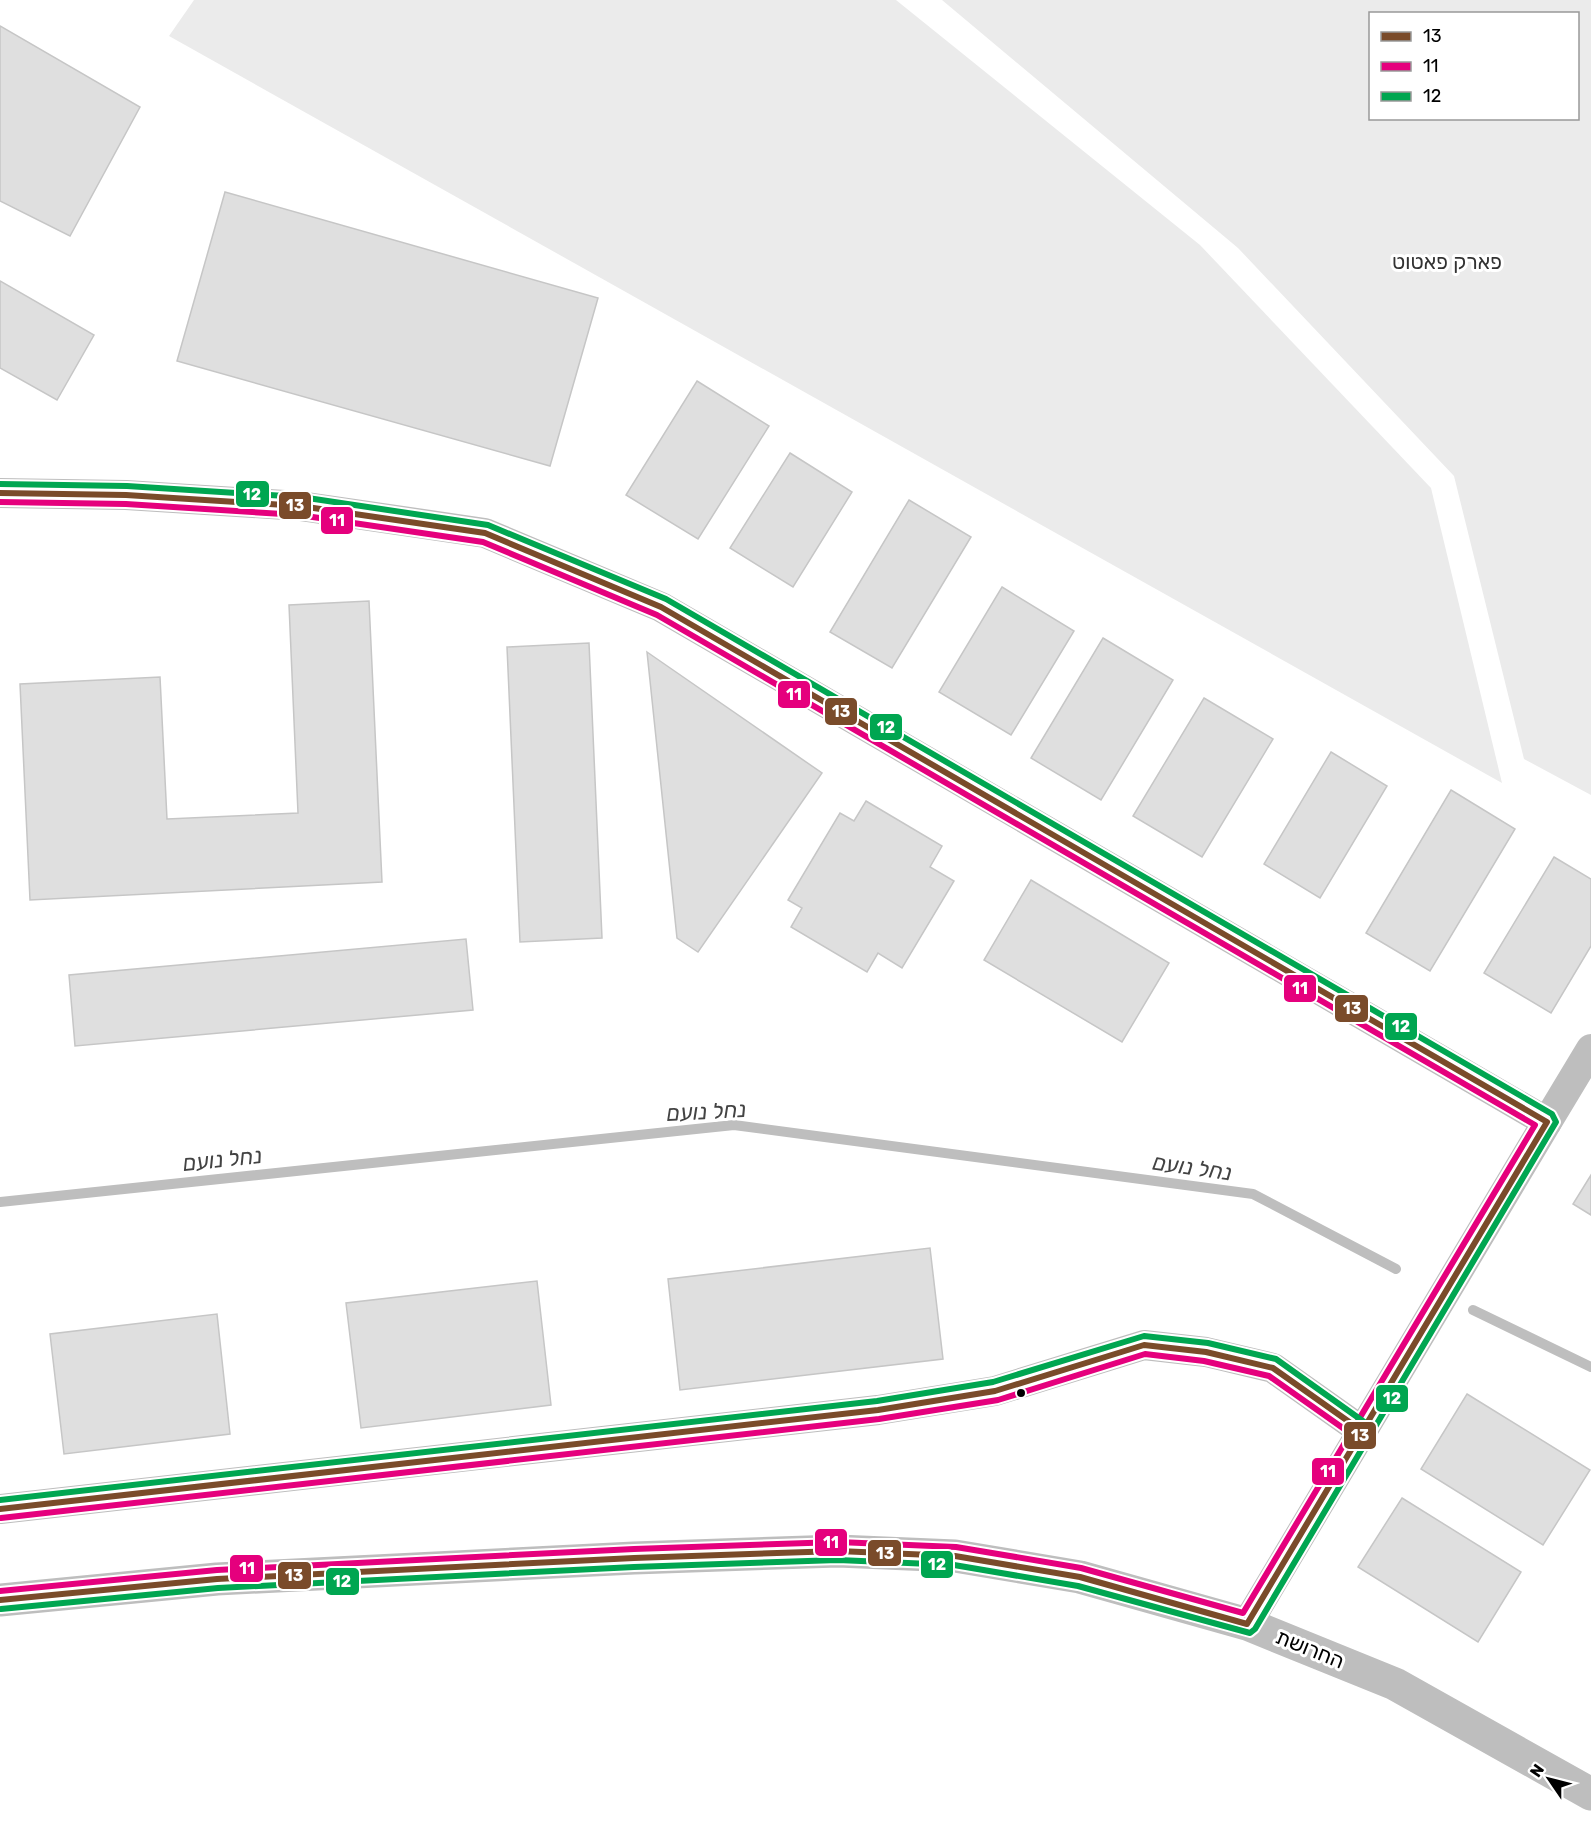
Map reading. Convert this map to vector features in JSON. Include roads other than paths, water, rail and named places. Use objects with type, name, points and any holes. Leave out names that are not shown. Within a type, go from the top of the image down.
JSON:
[{"type":"street","points":[[0,493],[126,495],[300,506],[485,533],[661,607],[1547,1122]]},
{"type":"street","points":[[1247,1624],[1591,1049]]},
{"type":"street","points":[[0,1509],[878,1410],[995,1392],[1143,1345],[1206,1352],[1273,1368],[1362,1431]]},
{"type":"street","name":"החרושת","points":[[0,1600],[217,1579],[634,1558],[838,1551],[955,1556],[1068,1575],[1247,1624],[1395,1684],[1591,1794]]},
{"type":"waterway","name":"נחל נועם","points":[[0,1202],[734,1125],[1253,1194],[1396,1269]]},
{"type":"waterway","name":"נחל נועם","points":[[1473,1310],[1591,1367]]},
{"type":"park label","name":"פארק פאטוט","points":[[1447,262]]}]
